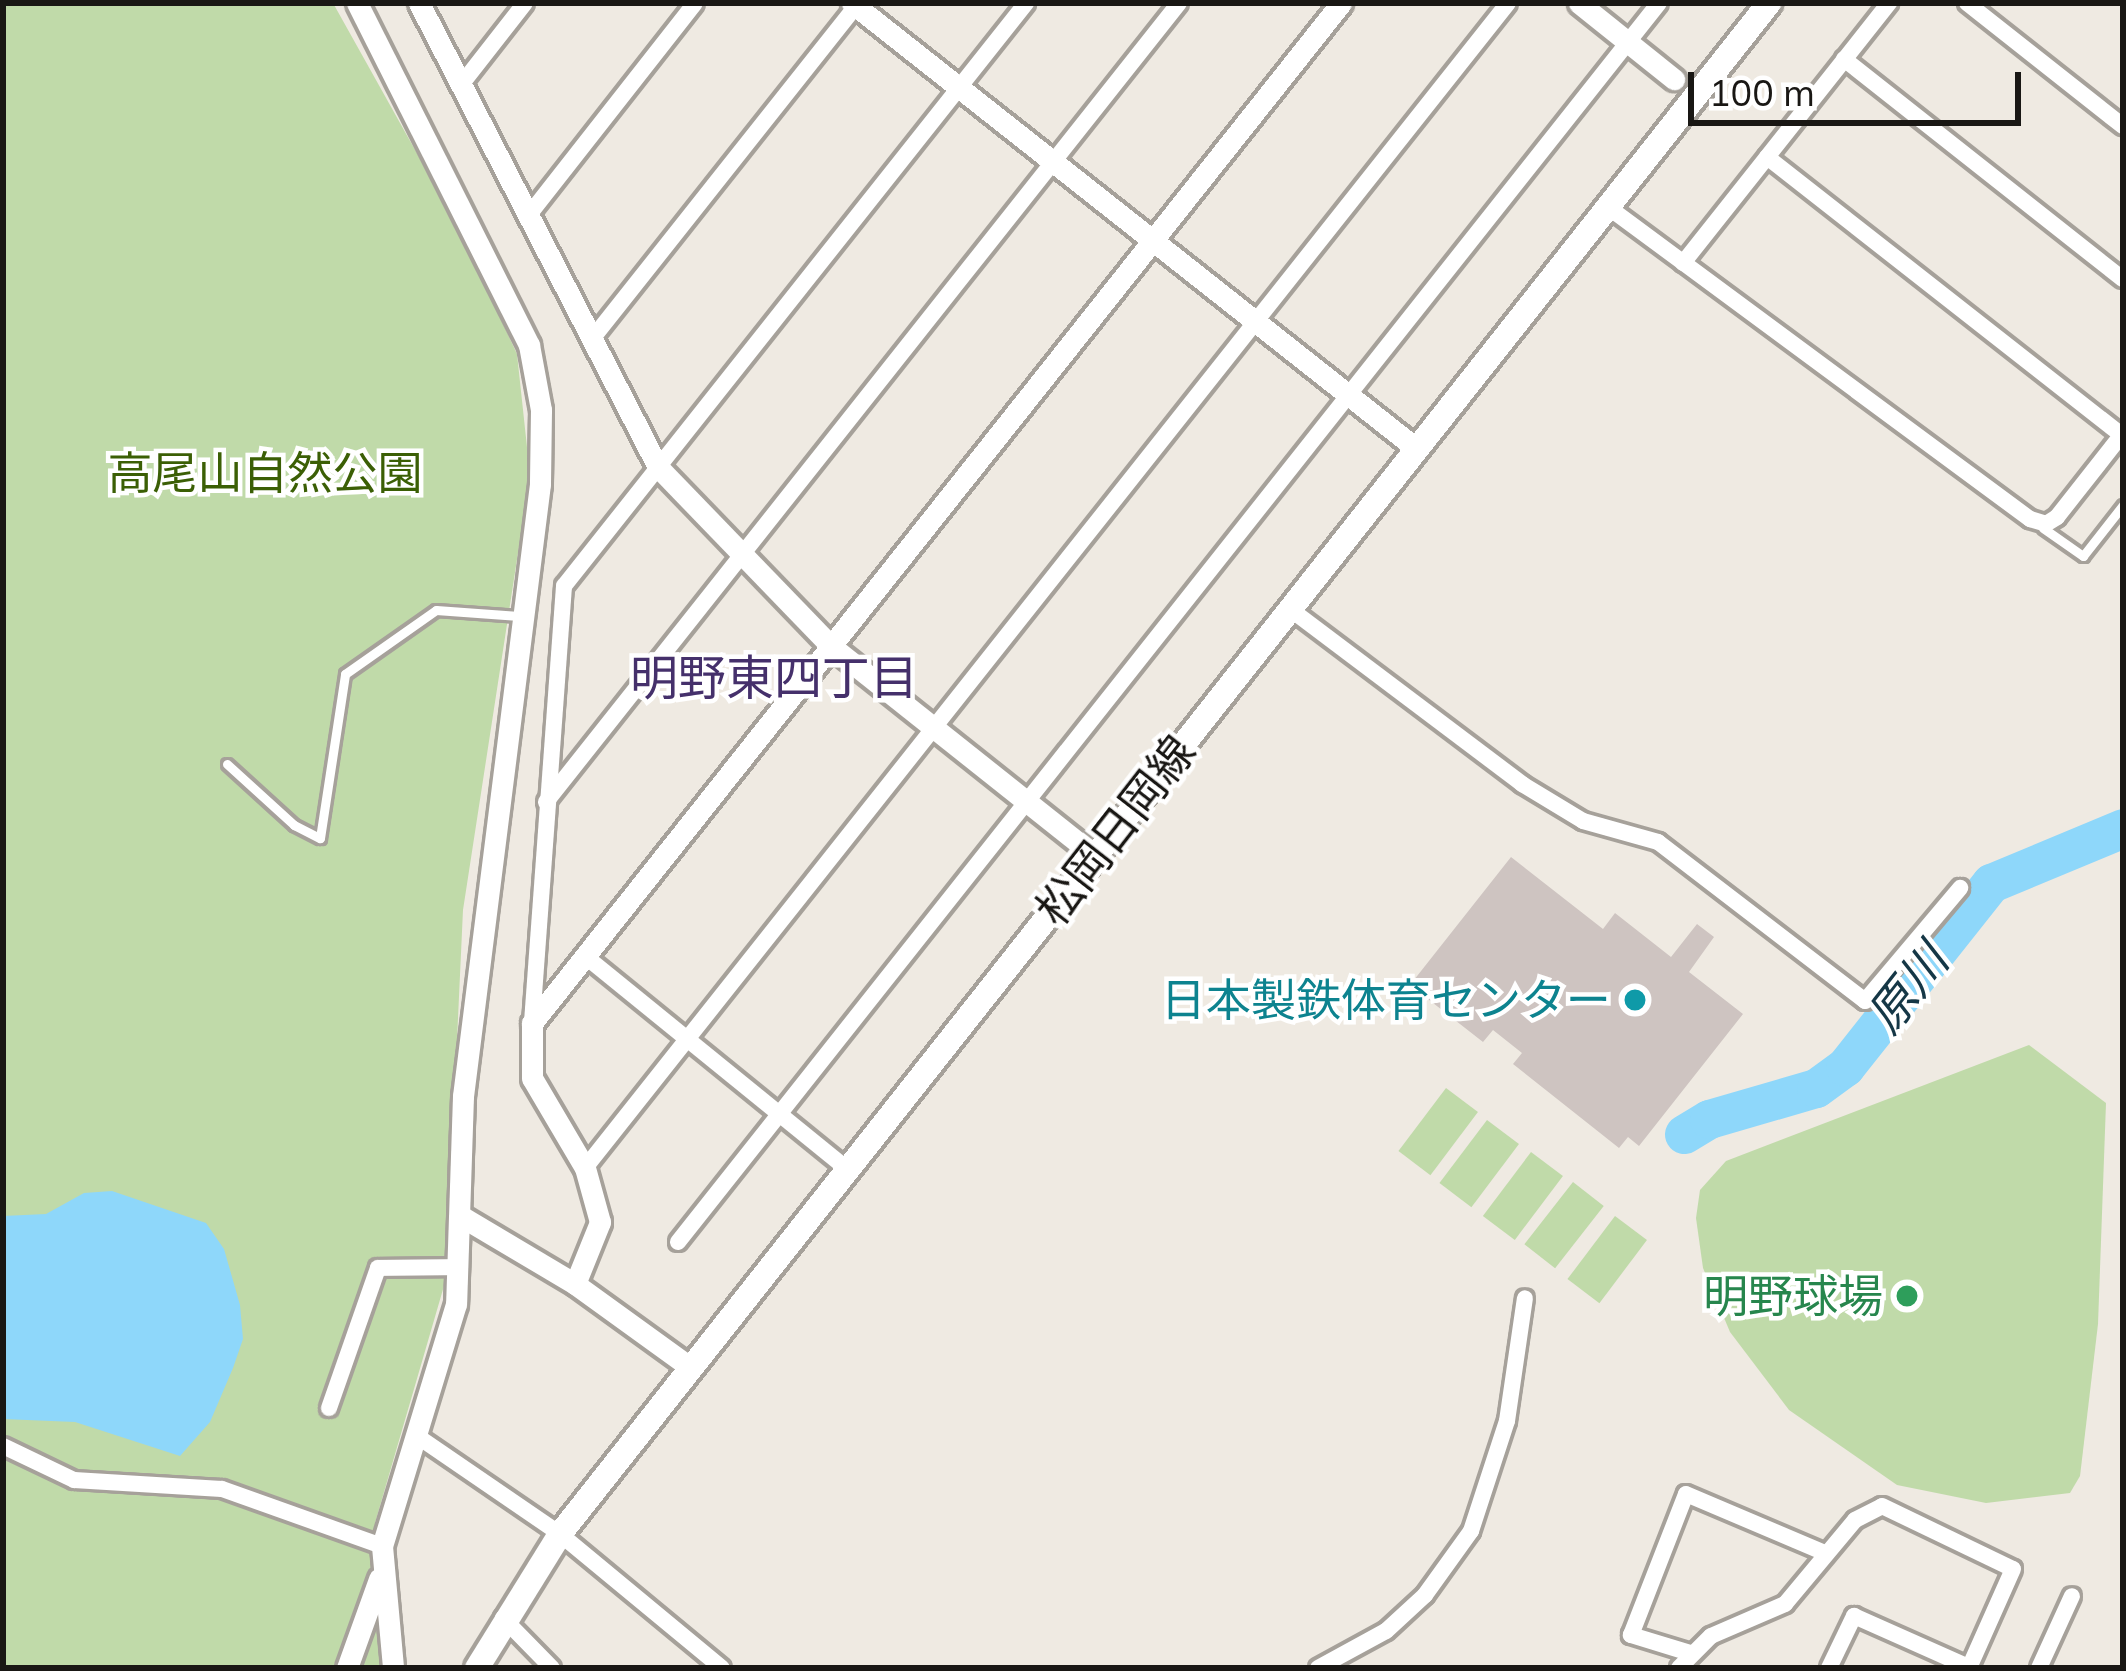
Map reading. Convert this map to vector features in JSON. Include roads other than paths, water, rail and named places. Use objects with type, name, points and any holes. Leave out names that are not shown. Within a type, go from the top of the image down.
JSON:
[{"type":"main road","name":"松岡日岡線","points":[[477,1668],[503,1618],[560,1534],[1769,3]]},
{"type":"street","points":[[357,3],[529,345],[541,410],[540,484],[519,616],[463,1096],[460,1267],[417,1436],[382,1546],[379,1578],[393,1668]]},
{"type":"street","points":[[419,3],[596,334],[658,467],[831,646],[1095,856]]},
{"type":"street","points":[[464,80],[525,3]]},
{"type":"street","points":[[532,211],[695,3]]},
{"type":"street","points":[[575,1284],[600,1222],[585,1168],[532,1078],[544,804],[564,586],[1026,3]]},
{"type":"street","points":[[544,804],[1179,3]]},
{"type":"street","points":[[532,1023],[1341,3]]},
{"type":"street","points":[[585,1168],[1508,3]]},
{"type":"street","points":[[1579,3],[1674,79]]},
{"type":"street","points":[[678,1242],[1659,3]]},
{"type":"street","points":[[1683,263],[1888,3]]},
{"type":"street","points":[[1967,3],[2123,125]]},
{"type":"street","points":[[596,334],[854,5],[1417,449]]},
{"type":"street","points":[[1844,58],[2123,279]]},
{"type":"street","points":[[1608,207],[2030,519],[2046,524],[2056,517],[2122,434],[1767,157]]},
{"type":"street","points":[[1290,609],[1522,784],[1583,821],[1658,842],[1865,1000],[1960,888]]},
{"type":"street","points":[[585,956],[847,1169]]},
{"type":"street","points":[[464,1218],[575,1284],[691,1368]]},
{"type":"street","points":[[329,1408],[377,1268],[460,1267]]},
{"type":"street","points":[[1318,1668],[1386,1630],[1425,1594],[1471,1531],[1507,1421],[1526,1298]]},
{"type":"street","points":[[417,1436],[560,1534],[722,1668]]},
{"type":"street","points":[[3,1446],[74,1480],[221,1489],[382,1546]]},
{"type":"street","points":[[1825,1553],[1686,1494],[1631,1635],[1684,1660],[1739,1619],[1785,1604],[1855,1520],[1882,1506],[2013,1569],[1970,1668],[1854,1616],[1829,1668]]},
{"type":"street","points":[[347,1668],[379,1578]]},
{"type":"street","points":[[2039,1668],[2072,1596]]},
{"type":"street","points":[[503,1618],[552,1668]]},
{"type":"lane","points":[[2030,519],[2083,556],[2123,505]]},
{"type":"lane","points":[[227,764],[294,825],[320,838],[345,674],[436,610],[519,616]]},
{"type":"water","points":[[112,1191],[206,1223],[224,1249],[240,1305],[243,1339],[233,1368],[210,1422],[180,1456],[75,1422],[3,1419],[3,1216],[46,1214],[84,1193]]},
{"type":"waterway","name":"原川","points":[[1684,1134],[1709,1119],[1816,1088],[1845,1067],[1991,883],[2123,828]]},
{"type":"place","name":"日本製鉄体育センター","points":[[1635,1000]]},
{"type":"place","name":"明野球場","points":[[1907,1296]]},
{"type":"district","name":"明野東四丁目","points":[[774,678]]},
{"type":"park label","name":"高尾山自然公園","points":[[265,473]]}]
